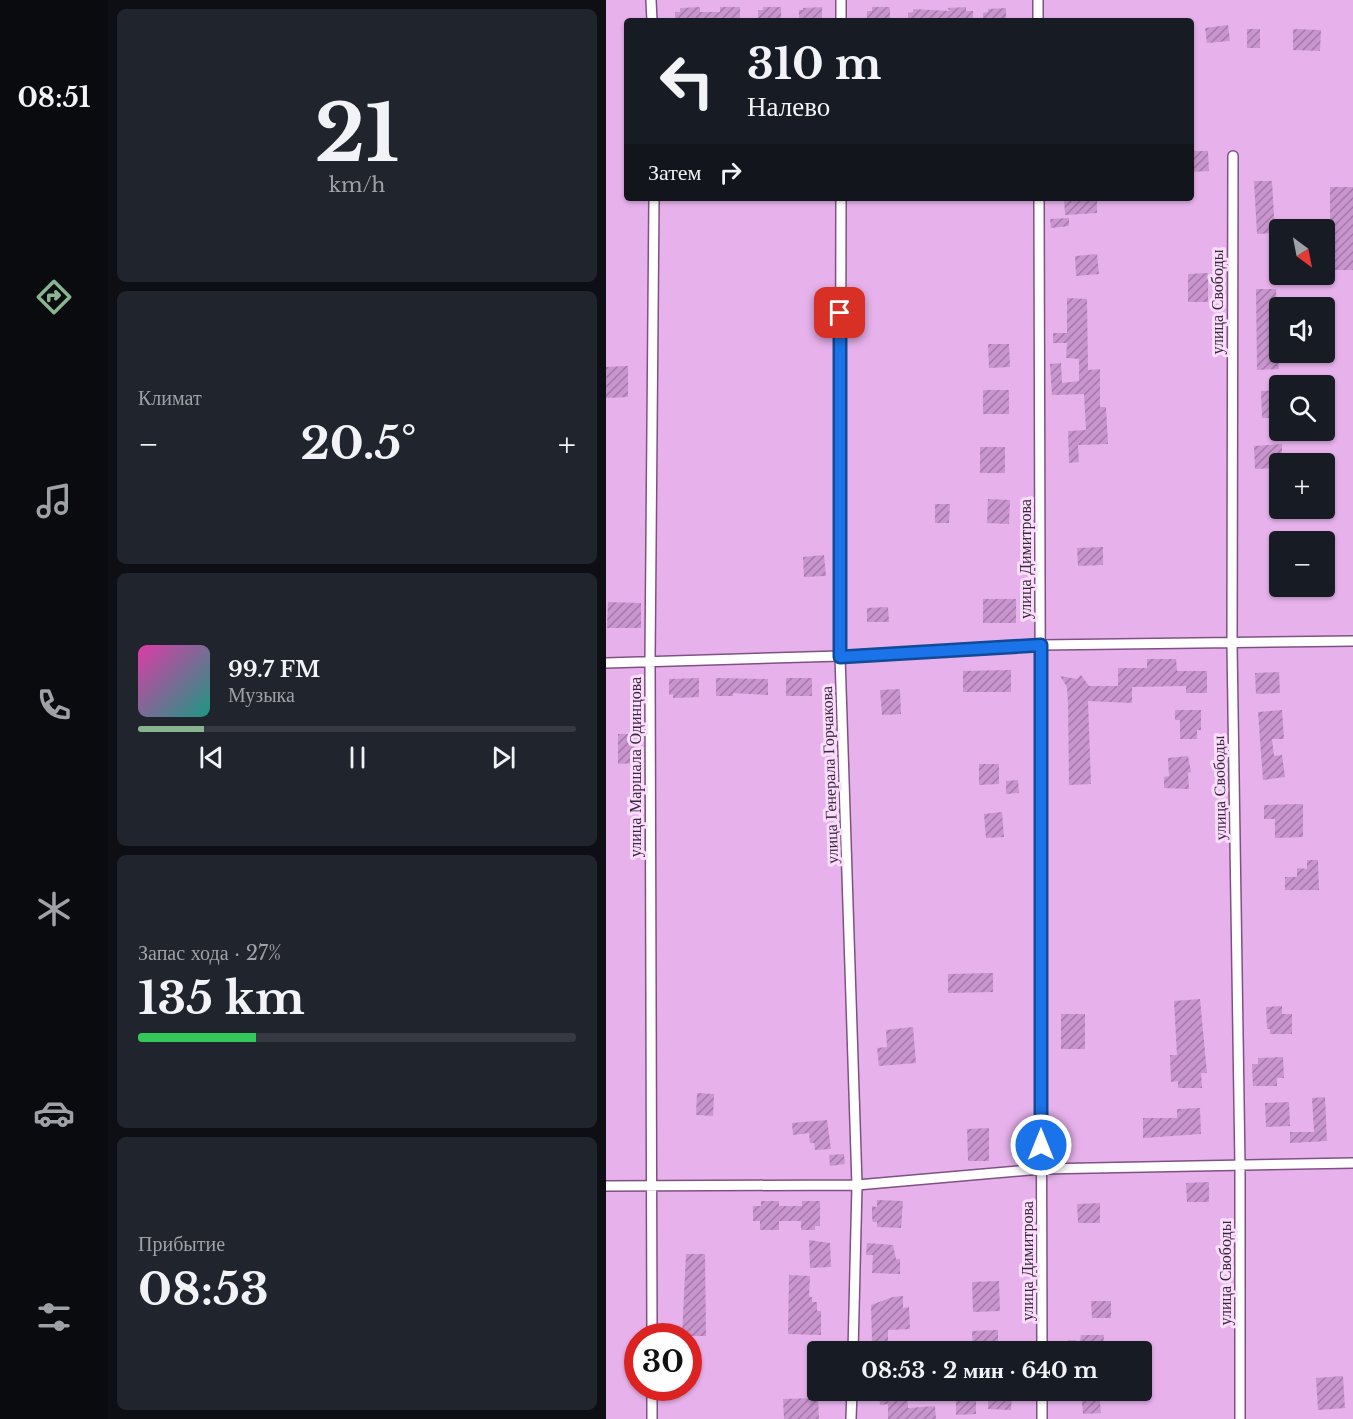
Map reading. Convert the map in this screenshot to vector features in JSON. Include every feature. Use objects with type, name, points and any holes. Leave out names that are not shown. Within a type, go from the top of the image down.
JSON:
[{"type":"street","points":[[651,0],[652,18]]},
{"type":"street","points":[[841,0],[841,18]]},
{"type":"street","points":[[1038,0],[1038,18]]},
{"type":"street","name":"улица Свободы","points":[[1233,156],[1232,644],[1240,1166],[1240,1419]]},
{"type":"street","name":"улица Маршала Одинцова","points":[[652,1323],[650,660],[654,201]]},
{"type":"street","name":"улица Генерала Горчакова","points":[[841,201],[840,657],[857,1185],[853,1341]]},
{"type":"street","name":"улица Димитрова","points":[[1039,201],[1042,1341]]},
{"type":"street","points":[[606,663],[650,660],[840,657],[1041,645],[1353,641]]},
{"type":"street","points":[[606,1186],[857,1185],[1041,1169],[1142,1165],[1240,1166],[1353,1163]]},
{"type":"street","points":[[652,1401],[652,1419]]},
{"type":"street","points":[[851,1419],[852,1401]]},
{"type":"street","points":[[1042,1401],[1042,1419]]},
{"type":"building","points":[[700,7],[700,12],[720,12],[720,7],[740,7],[740,18],[675,18],[675,12],[680,12],[680,8]]},
{"type":"building","points":[[763,7],[781,7],[781,18],[758,18],[758,10],[763,10]]},
{"type":"building","points":[[822,7],[822,18],[799,18],[799,10]]},
{"type":"building","points":[[872,7],[890,7],[890,18],[867,18],[867,11],[872,11]]},
{"type":"building","points":[[966,7],[966,11],[973,11],[973,18],[908,18],[908,13],[913,12],[913,9],[949,11],[948,8]]},
{"type":"building","points":[[1006,8],[1006,18],[983,18],[983,13],[988,12],[988,9]]},
{"type":"building","points":[[1228,25],[1230,41],[1207,43],[1205,28]]},
{"type":"building","points":[[1247,29],[1260,29],[1260,48],[1247,48]]},
{"type":"building","points":[[1293,29],[1321,30],[1320,51],[1293,50]]},
{"type":"building","points":[[1194,151],[1208,151],[1209,171],[1194,172]]},
{"type":"building","points":[[1254,181],[1272,181],[1274,219],[1269,219],[1269,233],[1257,234]]},
{"type":"building","points":[[1330,187],[1353,187],[1353,270],[1335,270],[1335,219],[1330,219]]},
{"type":"building","points":[[1064,201],[1097,201],[1097,213],[1065,215]]},
{"type":"building","points":[[1069,218],[1069,226],[1051,228],[1050,219]]},
{"type":"building","points":[[1097,254],[1099,274],[1076,276],[1075,256]]},
{"type":"building","points":[[1208,273],[1208,302],[1188,302],[1188,274]]},
{"type":"building","points":[[1256,289],[1276,289],[1276,297],[1269,297],[1269,363],[1279,363],[1279,369],[1257,370]]},
{"type":"building","points":[[1067,298],[1087,299],[1088,370],[1100,369],[1100,407],[1106,407],[1108,444],[1078,445],[1079,462],[1069,463],[1068,431],[1086,430],[1084,394],[1052,395],[1050,364],[1061,363],[1062,383],[1079,381],[1079,359],[1066,358],[1067,343],[1053,343],[1053,333],[1067,333]]},
{"type":"building","points":[[988,344],[1009,344],[1010,367],[989,368]]},
{"type":"building","points":[[628,366],[628,397],[606,398],[606,367]]},
{"type":"building","points":[[983,390],[1009,390],[1009,414],[983,414]]},
{"type":"building","points":[[1261,391],[1269,391],[1269,418],[1262,418]]},
{"type":"building","points":[[1282,444],[1282,453],[1269,453],[1269,468],[1255,469],[1254,446]]},
{"type":"building","points":[[980,447],[1005,447],[1005,473],[980,473]]},
{"type":"building","points":[[988,499],[1010,500],[1009,524],[987,523]]},
{"type":"building","points":[[935,504],[950,504],[949,523],[935,523]]},
{"type":"building","points":[[1103,547],[1103,565],[1078,566],[1077,548]]},
{"type":"building","points":[[824,555],[826,576],[804,577],[803,557]]},
{"type":"building","points":[[983,599],[1016,599],[1016,623],[983,623]]},
{"type":"building","points":[[608,602],[641,603],[641,628],[607,628]]},
{"type":"building","points":[[888,607],[889,622],[867,622],[867,608]]},
{"type":"building","points":[[1147,659],[1176,659],[1177,671],[1207,671],[1207,693],[1186,693],[1186,686],[1132,687],[1132,703],[1088,701],[1091,784],[1069,785],[1067,687],[1060,676],[1077,679],[1081,675],[1089,686],[1118,686],[1118,668],[1147,668]]},
{"type":"building","points":[[1011,670],[1011,692],[963,692],[963,671]]},
{"type":"building","points":[[1279,672],[1280,693],[1256,694],[1255,673]]},
{"type":"building","points":[[699,678],[699,697],[673,698],[673,694],[669,695],[669,679]]},
{"type":"building","points":[[716,678],[768,679],[768,695],[733,693],[733,696],[716,696]]},
{"type":"building","points":[[786,678],[812,678],[812,696],[786,696]]},
{"type":"building","points":[[900,689],[901,714],[882,715],[880,690]]},
{"type":"building","points":[[1175,710],[1201,710],[1201,730],[1197,730],[1197,739],[1180,739],[1180,720],[1175,720]]},
{"type":"building","points":[[1282,710],[1284,739],[1272,739],[1274,756],[1282,755],[1285,777],[1263,780],[1258,712]]},
{"type":"building","points":[[618,734],[637,734],[637,763],[618,764]]},
{"type":"building","points":[[1188,756],[1191,772],[1188,773],[1189,789],[1164,788],[1164,777],[1169,776],[1168,758]]},
{"type":"building","points":[[979,764],[999,764],[999,784],[979,785]]},
{"type":"building","points":[[1018,780],[1019,793],[1006,794],[1006,781]]},
{"type":"building","points":[[1303,804],[1303,837],[1275,838],[1275,819],[1264,819],[1264,805]]},
{"type":"building","points":[[1002,812],[1004,837],[986,838],[984,814]]},
{"type":"building","points":[[1307,860],[1318,860],[1319,890],[1285,890],[1285,877],[1297,877],[1297,868],[1307,869]]},
{"type":"building","points":[[993,973],[993,992],[948,993],[948,974]]},
{"type":"building","points":[[1200,999],[1207,1073],[1201,1073],[1202,1088],[1178,1088],[1178,1081],[1171,1082],[1170,1055],[1177,1055],[1174,1001]]},
{"type":"building","points":[[1282,1006],[1282,1014],[1292,1014],[1292,1034],[1270,1034],[1270,1029],[1267,1029],[1266,1007]]},
{"type":"building","points":[[1061,1014],[1085,1014],[1085,1049],[1061,1049]]},
{"type":"building","points":[[913,1027],[916,1063],[879,1066],[877,1048],[887,1047],[886,1030]]},
{"type":"building","points":[[1283,1057],[1284,1078],[1277,1078],[1277,1086],[1253,1086],[1252,1064],[1258,1064],[1258,1058]]},
{"type":"building","points":[[697,1093],[714,1094],[713,1116],[696,1115]]},
{"type":"building","points":[[1325,1097],[1327,1141],[1290,1143],[1290,1132],[1314,1132],[1312,1098]]},
{"type":"building","points":[[1289,1102],[1290,1126],[1266,1127],[1265,1103]]},
{"type":"building","points":[[1200,1108],[1201,1134],[1143,1138],[1143,1118],[1177,1118],[1177,1109]]},
{"type":"building","points":[[827,1120],[831,1149],[815,1150],[814,1143],[810,1143],[809,1133],[793,1135],[792,1123]]},
{"type":"building","points":[[989,1128],[989,1161],[968,1161],[967,1129]]},
{"type":"building","points":[[844,1154],[845,1164],[830,1166],[829,1155]]},
{"type":"building","points":[[1209,1182],[1209,1202],[1187,1202],[1186,1183]]},
{"type":"building","points":[[877,1200],[903,1201],[901,1228],[877,1227],[877,1222],[873,1222],[872,1206],[877,1207]]},
{"type":"building","points":[[761,1201],[779,1201],[779,1206],[802,1206],[802,1201],[820,1201],[820,1226],[815,1226],[815,1230],[801,1230],[801,1221],[779,1221],[779,1230],[760,1230],[760,1221],[753,1221],[753,1206],[761,1206]]},
{"type":"building","points":[[1100,1203],[1100,1223],[1078,1223],[1077,1204]]},
{"type":"building","points":[[809,1240],[830,1243],[831,1267],[810,1268]]},
{"type":"building","points":[[867,1243],[893,1245],[896,1259],[900,1259],[900,1274],[872,1273],[873,1255],[866,1255]]},
{"type":"building","points":[[686,1254],[705,1254],[706,1336],[702,1336],[702,1323],[683,1323]]},
{"type":"building","points":[[789,1275],[810,1276],[809,1297],[812,1297],[812,1302],[817,1302],[817,1311],[821,1311],[821,1335],[788,1334]]},
{"type":"building","points":[[999,1281],[1000,1311],[973,1312],[972,1282]]},
{"type":"building","points":[[903,1296],[903,1308],[909,1307],[910,1329],[888,1330],[888,1341],[872,1341],[871,1305]]},
{"type":"building","points":[[1091,1301],[1111,1301],[1111,1318],[1092,1318]]},
{"type":"building","points":[[998,1330],[998,1341],[972,1341],[972,1331]]},
{"type":"building","points":[[1081,1335],[1104,1335],[1104,1341],[1080,1341]]},
{"type":"building","points":[[1343,1376],[1345,1408],[1318,1410],[1316,1378]]},
{"type":"building","points":[[807,1398],[807,1401],[818,1401],[819,1419],[784,1419],[783,1399]]},
{"type":"building","points":[[880,1401],[908,1401],[908,1408],[935,1406],[936,1419],[888,1419],[888,1404],[880,1405]]},
{"type":"building","points":[[956,1401],[976,1401],[976,1414],[956,1415]]},
{"type":"building","points":[[988,1401],[1011,1401],[1011,1410],[988,1409]]},
{"type":"building","points":[[1082,1401],[1100,1401],[1101,1413],[1083,1414]]},
{"type":"route","points":[[840,313],[840,657],[1041,645],[1041,1145]]}]
